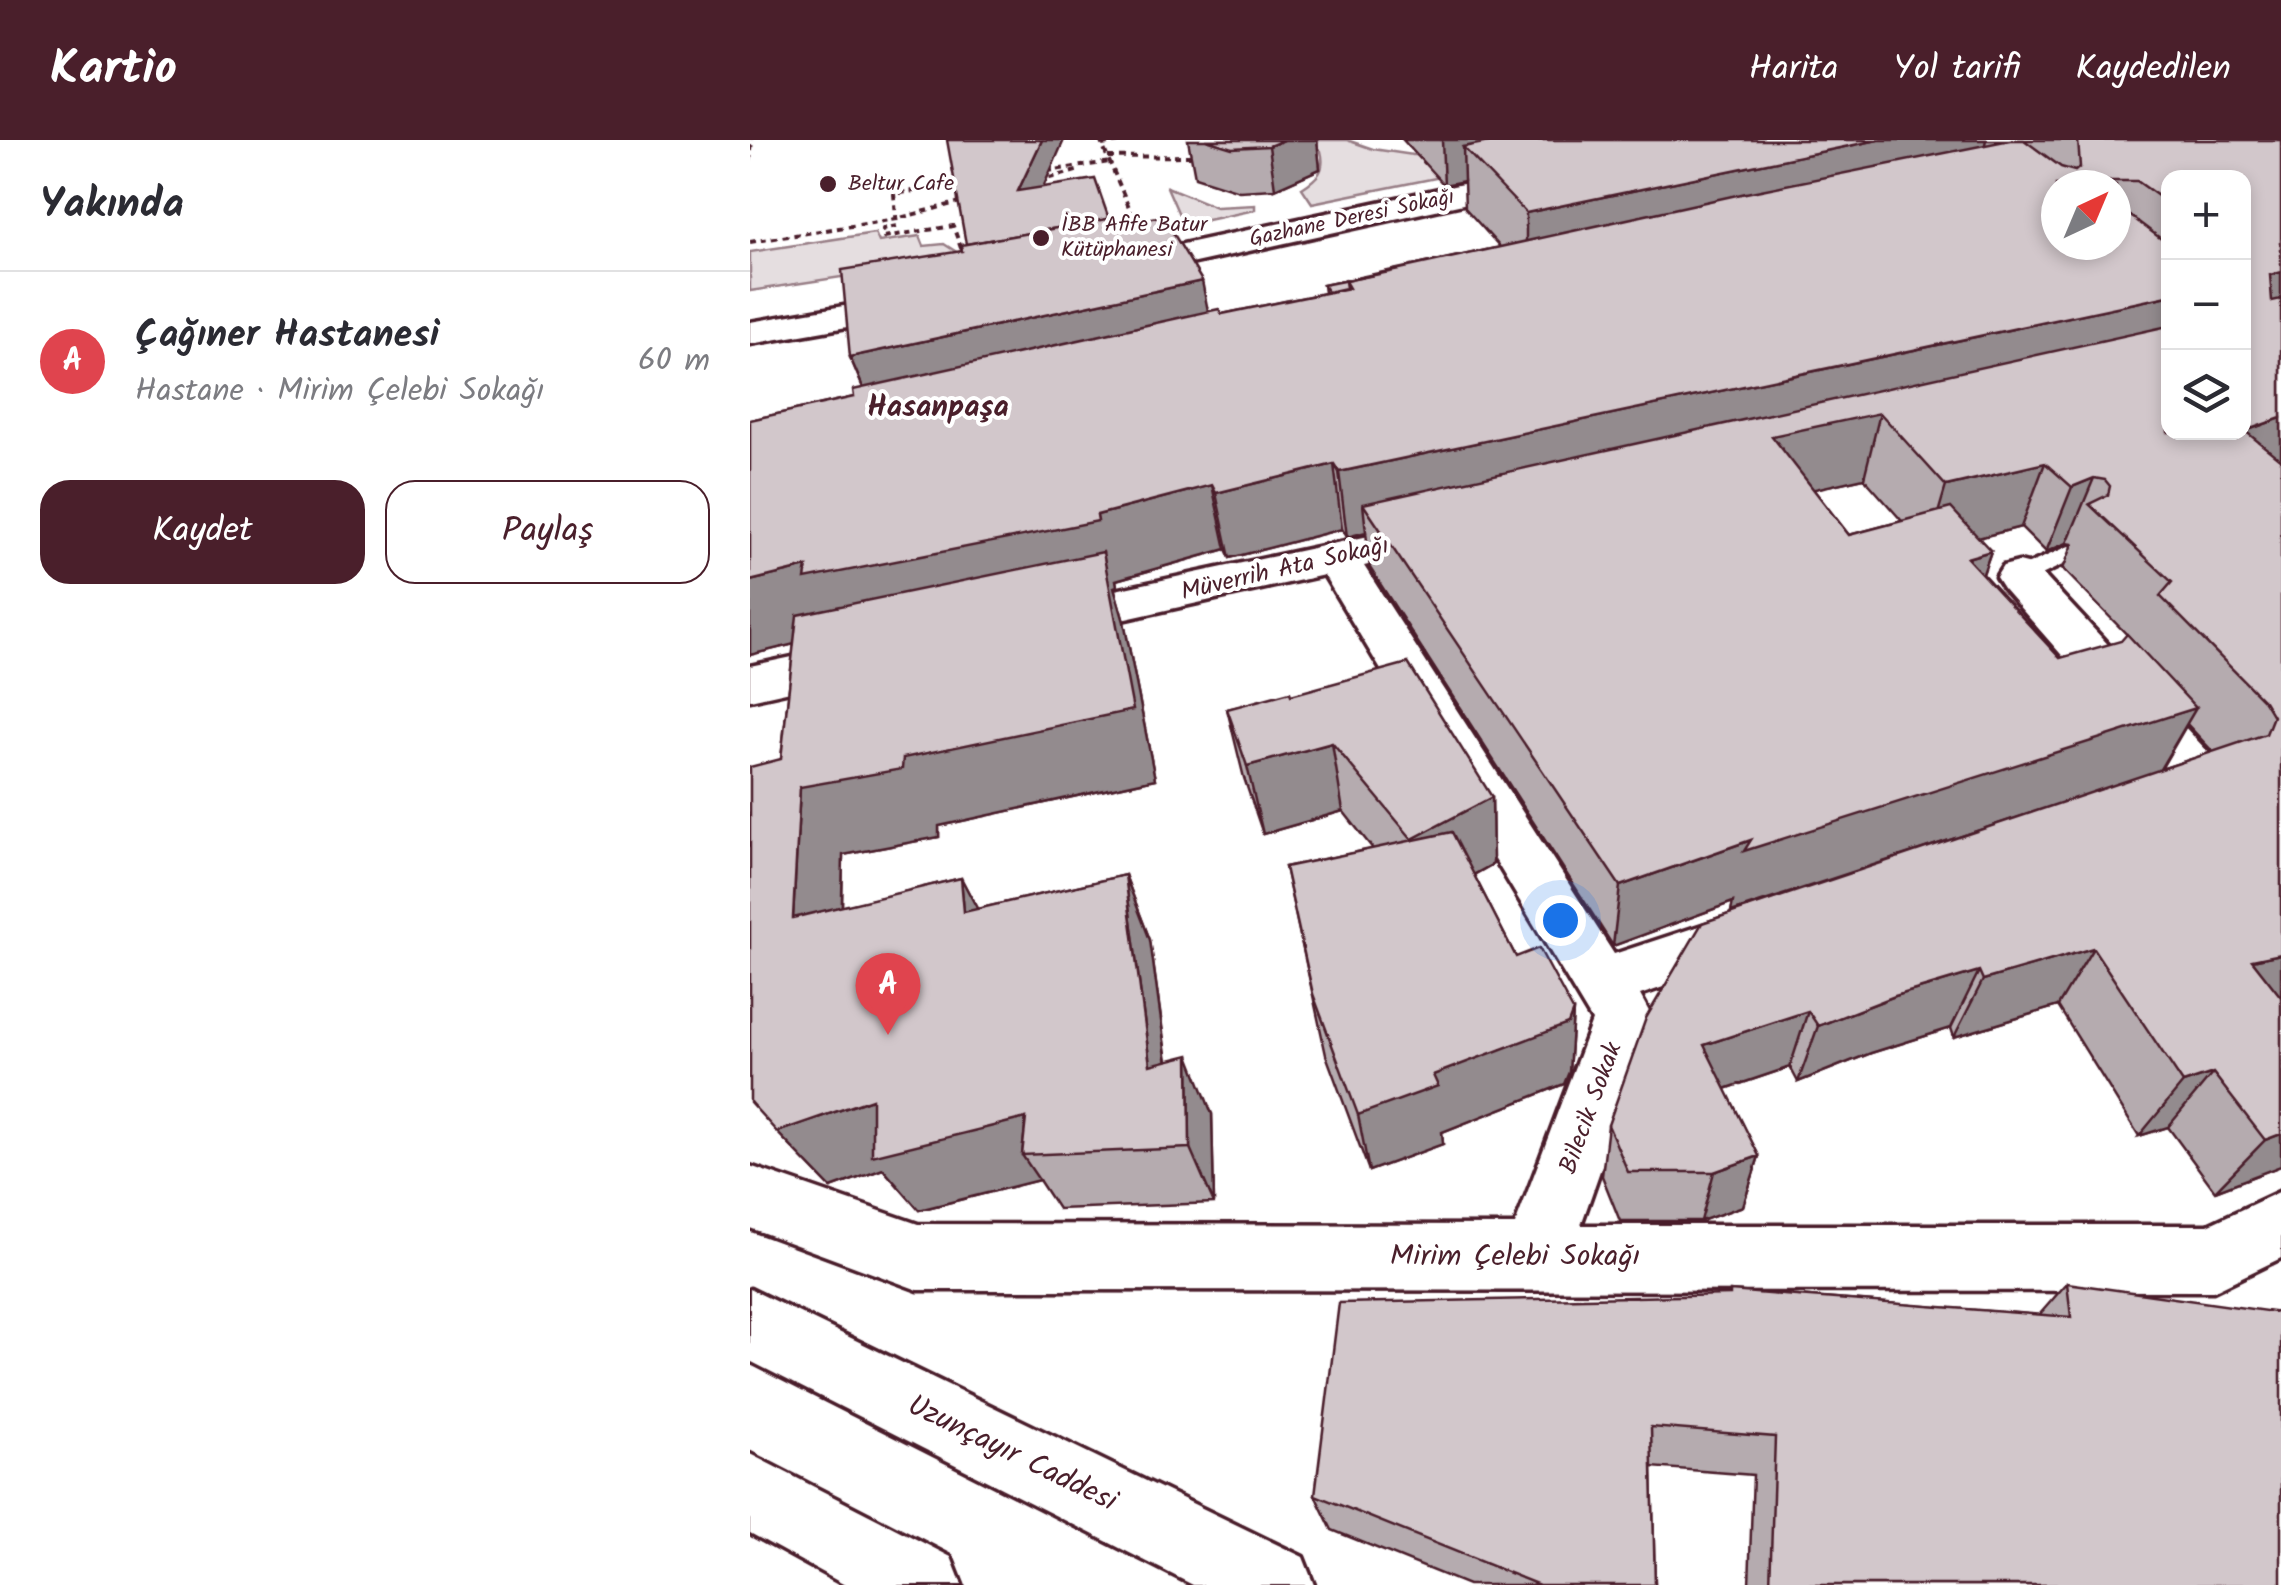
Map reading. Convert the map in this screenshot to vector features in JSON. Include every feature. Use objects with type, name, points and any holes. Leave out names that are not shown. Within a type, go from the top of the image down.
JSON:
[{"type":"street","name":"Gazhane Deresi Sokağı","points":[[1087,276],[1579,170]]},
{"type":"street","points":[[750,333],[956,298]]},
{"type":"street","name":"Müverrih Ata Sokağı","points":[[999,631],[1472,527]]},
{"type":"street","name":"Bilecik Sokak","points":[[1336,558],[1624,1019],[1536,1257]]},
{"type":"street","points":[[2019,577],[2203,781],[2109,812]]},
{"type":"street","points":[[750,683],[903,651]]},
{"type":"street","points":[[1602,984],[1790,920]]},
{"type":"street","name":"Mirim Çelebi Sokağı","points":[[750,1198],[918,1257],[2213,1258],[2281,1223]]},
{"type":"street","name":"Uzunçayır Caddesi","points":[[750,1324],[1274,1585]]},
{"type":"street","points":[[750,1492],[923,1585]]},
{"type":"lane","points":[[2019,577],[2069,553]]},
{"type":"path","points":[[750,162],[752,140]]},
{"type":"path","points":[[1130,140],[1101,142],[1132,214]]},
{"type":"path","points":[[1041,172],[1109,160],[1190,156]]},
{"type":"path","points":[[1039,181],[1109,160]]},
{"type":"path","points":[[968,183],[894,194],[897,226],[883,228],[884,237],[953,226],[961,248],[971,247]]},
{"type":"path","points":[[750,242],[896,219],[967,200]]},
{"type":"shaded area","points":[[1305,140],[1347,140],[1373,149],[1413,155],[1456,155],[1520,140],[1579,149],[1312,203],[1302,188],[1319,173],[1322,158],[1321,151]]},
{"type":"shaded area","points":[[1167,187],[1216,207],[1255,205],[1255,210],[1117,239],[1115,232],[1181,219]]},
{"type":"shaded area","points":[[875,233],[879,242],[920,236],[924,246],[944,244],[966,258],[750,291],[750,252]]},
{"type":"building","points":[[947,140],[1042,140],[1018,191],[1095,179],[1109,219],[966,244]]},
{"type":"building","points":[[1206,140],[1284,140],[1269,146],[1232,148]]},
{"type":"building","points":[[1499,140],[1878,140],[1526,213],[1463,147]]},
{"type":"building","points":[[2024,140],[2061,167],[2072,170],[2041,170],[2041,260],[2131,260],[2131,216],[2161,239],[2161,297],[1339,472],[1334,464],[1216,493],[1212,485],[1097,515],[1098,521],[805,579],[807,567],[750,581],[750,420],[854,397],[853,390],[1219,309],[1222,314],[1349,288],[1345,281],[1746,193]]},
{"type":"building","points":[[2078,140],[2281,140],[2281,272],[2270,275],[2272,301],[2281,299],[2281,418],[2251,429],[2251,170],[2161,170],[2161,198],[2131,181],[2131,170],[2076,170],[2080,167]]},
{"type":"building","points":[[1163,216],[1202,281],[850,357],[842,270],[962,251],[961,245],[1113,218],[1116,225]]},
{"type":"building","points":[[1399,270],[1345,281],[1346,288],[1328,292],[1323,285]]},
{"type":"building","points":[[2161,328],[2161,440],[2251,440],[2251,436],[2281,460],[2281,954],[2252,960],[2281,997],[2281,1134],[2265,1140],[2213,1073],[2183,1083],[2093,948],[1983,980],[1979,971],[1895,996],[1818,1026],[1808,1011],[1704,1045],[1759,1156],[1714,1172],[1628,1172],[1608,1125],[1646,1018],[1702,923],[2266,734],[2273,716],[2264,701],[2160,596],[2172,582],[2089,504],[2108,495],[2110,486],[2105,480],[2094,478],[2072,487],[2045,463],[1946,486],[1880,413],[1772,436],[1849,535],[1951,508],[1991,551],[1967,558],[2060,658],[2121,641],[2127,634],[2196,708],[1744,851],[1751,840],[1620,886],[1363,504]]},
{"type":"building","points":[[1103,552],[1133,710],[903,758],[902,769],[800,787],[793,918],[961,878],[964,912],[1125,875],[1150,1065],[1189,1055],[1190,1148],[1022,1155],[1026,1118],[872,1156],[872,1099],[777,1132],[750,1102],[750,767],[781,759],[797,615]]},
{"type":"building","points":[[1408,663],[1492,797],[1412,839],[1332,743],[1247,766],[1227,709]]},
{"type":"building","points":[[1452,832],[1516,957],[1539,948],[1573,1011],[1568,1024],[1433,1075],[1438,1086],[1358,1115],[1313,994],[1285,867]]},
{"type":"building","points":[[2067,1283],[2281,1313],[2281,1585],[1770,1585],[1775,1437],[1651,1427],[1655,1585],[1539,1585],[1315,1495],[1339,1303],[1730,1295],[1730,1291],[2071,1317]]},
{"type":"place","name":"Beltur Cafe","points":[[828,184]]},
{"type":"place","name":"İBB Afife Batur Kütüphanesi","points":[[1041,238]]},
{"type":"place","name":"Çağıner Hastanesi","points":[[888,1035]]},
{"type":"district","name":"Hasanpaşa","points":[[938,408]]}]
